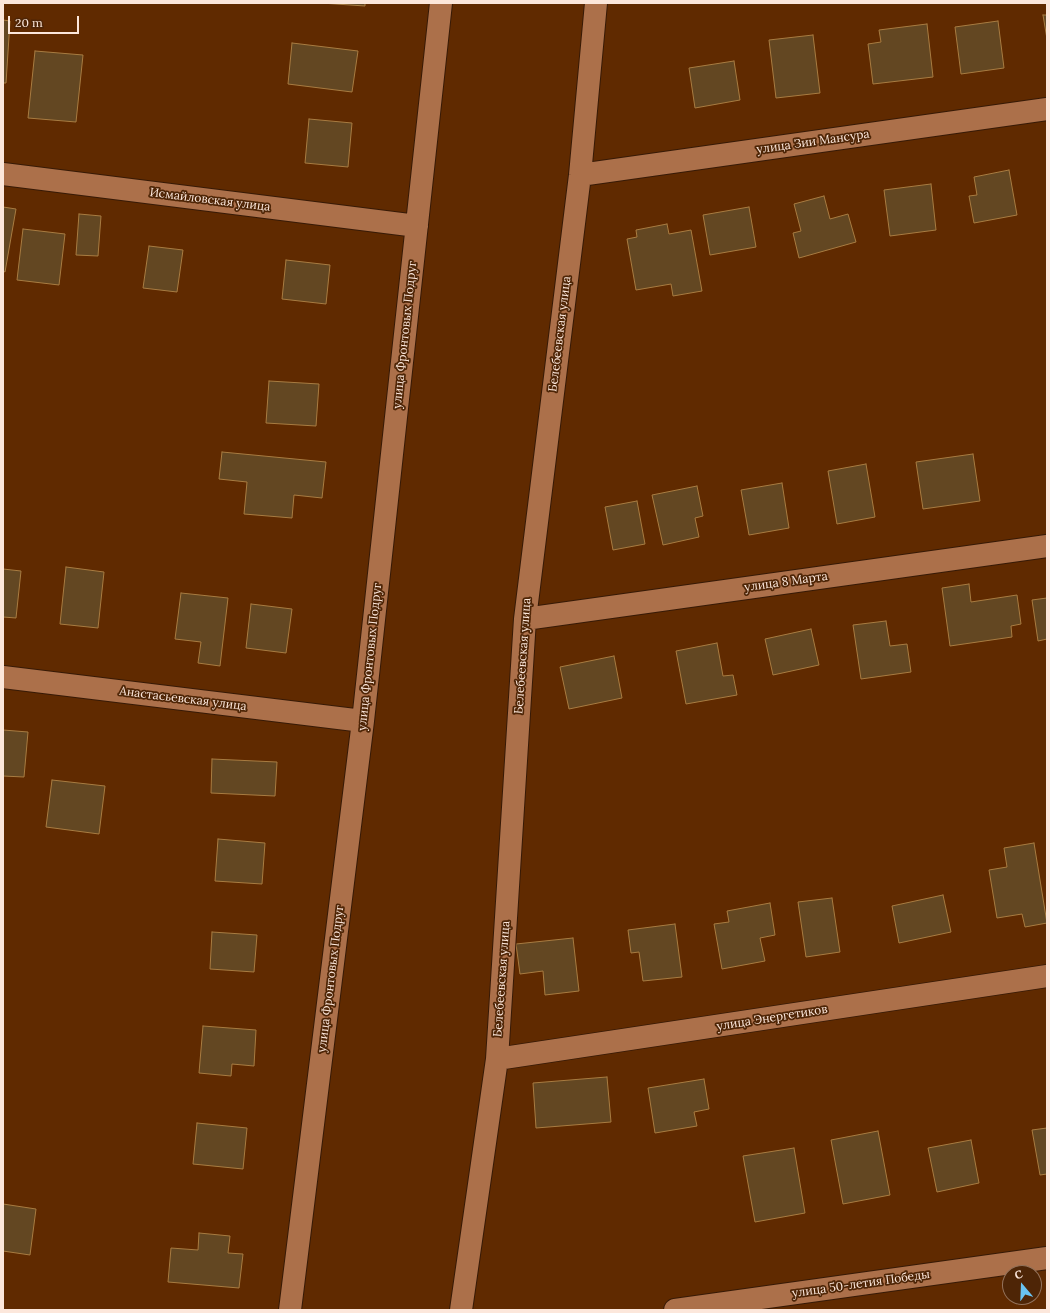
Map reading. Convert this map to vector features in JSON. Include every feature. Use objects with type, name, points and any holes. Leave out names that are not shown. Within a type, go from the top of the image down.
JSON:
[{"type":"street","name":"улица Фронтовых Подруг","points":[[290,1310],[363,721],[441,3]]},
{"type":"street","name":"Белебеевская улица","points":[[461,1310],[497,1060],[525,619],[580,175],[596,3]]},
{"type":"street","name":"улица Зии Мансура","points":[[580,175],[1047,109]]},
{"type":"street","name":"Исмайловская улица","points":[[3,174],[417,226]]},
{"type":"street","name":"улица 8 Марта","points":[[525,619],[1047,546]]},
{"type":"street","name":"Анастасьевская улица","points":[[3,677],[363,721]]},
{"type":"street","name":"улица Энергетиков","points":[[497,1060],[1047,976]]},
{"type":"street","name":"улица 50-летия Победы","points":[[675,1310],[1047,1258]]},
{"type":"building","points":[[321,3],[365,3],[365,6]]},
{"type":"building","points":[[1043,15],[1047,15],[1047,39]]},
{"type":"building","points":[[3,20],[10,21],[6,83],[3,83]]},
{"type":"building","points":[[998,21],[1004,68],[961,74],[955,27]]},
{"type":"building","points":[[927,24],[933,77],[873,84],[868,44],[881,42],[879,30]]},
{"type":"building","points":[[813,35],[820,93],[776,98],[769,40]]},
{"type":"building","points":[[292,43],[358,51],[352,92],[288,84]]},
{"type":"building","points":[[35,51],[83,55],[76,122],[28,118]]},
{"type":"building","points":[[734,61],[740,100],[695,108],[689,68]]},
{"type":"building","points":[[309,119],[352,123],[348,167],[305,163]]},
{"type":"building","points":[[1009,170],[1017,215],[974,223],[969,196],[977,195],[974,177]]},
{"type":"building","points":[[931,184],[936,230],[890,236],[884,190]]},
{"type":"building","points":[[824,196],[830,219],[848,214],[856,242],[799,258],[793,233],[801,231],[794,204]]},
{"type":"building","points":[[3,207],[16,209],[5,272],[3,271]]},
{"type":"building","points":[[749,207],[756,247],[710,255],[703,215]]},
{"type":"building","points":[[79,214],[101,216],[98,256],[76,255]]},
{"type":"building","points":[[667,224],[669,234],[691,230],[702,291],[673,296],[671,284],[636,290],[627,239],[637,237],[636,230]]},
{"type":"building","points":[[23,229],[65,234],[59,285],[17,280]]},
{"type":"building","points":[[149,246],[183,250],[177,292],[143,288]]},
{"type":"building","points":[[286,260],[330,265],[326,304],[282,299]]},
{"type":"building","points":[[269,381],[319,384],[316,426],[266,423]]},
{"type":"building","points":[[222,452],[326,462],[322,498],[294,495],[292,518],[244,514],[247,482],[219,479]]},
{"type":"building","points":[[973,454],[980,501],[923,509],[916,462]]},
{"type":"building","points":[[866,464],[875,517],[837,524],[828,471]]},
{"type":"building","points":[[782,483],[789,528],[749,535],[741,490]]},
{"type":"building","points":[[697,486],[703,516],[695,518],[699,537],[663,545],[652,495]]},
{"type":"building","points":[[637,501],[645,544],[613,550],[605,507]]},
{"type":"building","points":[[66,567],[104,572],[98,628],[60,624]]},
{"type":"building","points":[[3,569],[21,571],[16,618],[3,617]]},
{"type":"building","points":[[969,584],[971,602],[1017,595],[1021,624],[1011,626],[1012,637],[950,646],[942,588]]},
{"type":"building","points":[[181,593],[228,598],[220,666],[198,663],[201,642],[175,639]]},
{"type":"building","points":[[1047,598],[1047,639],[1038,641],[1032,600]]},
{"type":"building","points":[[251,604],[292,609],[286,653],[246,648]]},
{"type":"building","points":[[886,621],[890,646],[907,644],[911,672],[861,679],[853,625]]},
{"type":"building","points":[[811,629],[819,665],[773,675],[765,639]]},
{"type":"building","points":[[717,643],[723,676],[733,675],[737,695],[686,704],[676,651]]},
{"type":"building","points":[[614,656],[622,698],[569,709],[560,667]]},
{"type":"building","points":[[3,730],[28,732],[24,777],[3,776]]},
{"type":"building","points":[[212,759],[277,762],[275,796],[211,793]]},
{"type":"building","points":[[52,780],[105,786],[99,834],[46,827]]},
{"type":"building","points":[[218,839],[265,843],[262,884],[215,881]]},
{"type":"building","points":[[1034,843],[1047,923],[1025,927],[1022,914],[997,918],[989,870],[1007,867],[1004,848]]},
{"type":"building","points":[[943,895],[951,932],[899,943],[892,906]]},
{"type":"building","points":[[832,898],[840,952],[806,957],[798,902]]},
{"type":"building","points":[[770,903],[775,935],[760,938],[765,961],[722,969],[714,924],[729,922],[727,911]]},
{"type":"building","points":[[675,924],[682,977],[643,981],[639,952],[631,953],[628,930]]},
{"type":"building","points":[[212,932],[257,935],[254,972],[210,969]]},
{"type":"building","points":[[573,938],[579,991],[545,995],[543,971],[520,974],[516,944]]},
{"type":"building","points":[[203,1026],[256,1030],[254,1066],[232,1064],[231,1076],[199,1073]]},
{"type":"building","points":[[607,1077],[611,1122],[536,1128],[533,1083]]},
{"type":"building","points":[[704,1079],[709,1109],[694,1112],[697,1126],[655,1133],[648,1088]]},
{"type":"building","points":[[197,1123],[247,1128],[243,1169],[193,1164]]},
{"type":"building","points":[[1047,1128],[1047,1174],[1040,1175],[1032,1130]]},
{"type":"building","points":[[878,1131],[890,1195],[843,1204],[831,1140]]},
{"type":"building","points":[[971,1140],[979,1183],[937,1192],[928,1148]]},
{"type":"building","points":[[794,1148],[805,1213],[755,1222],[743,1156]]},
{"type":"building","points":[[3,1204],[36,1209],[30,1255],[3,1251]]},
{"type":"building","points":[[199,1233],[230,1236],[228,1253],[243,1254],[239,1288],[168,1282],[171,1248],[198,1250]]}]
